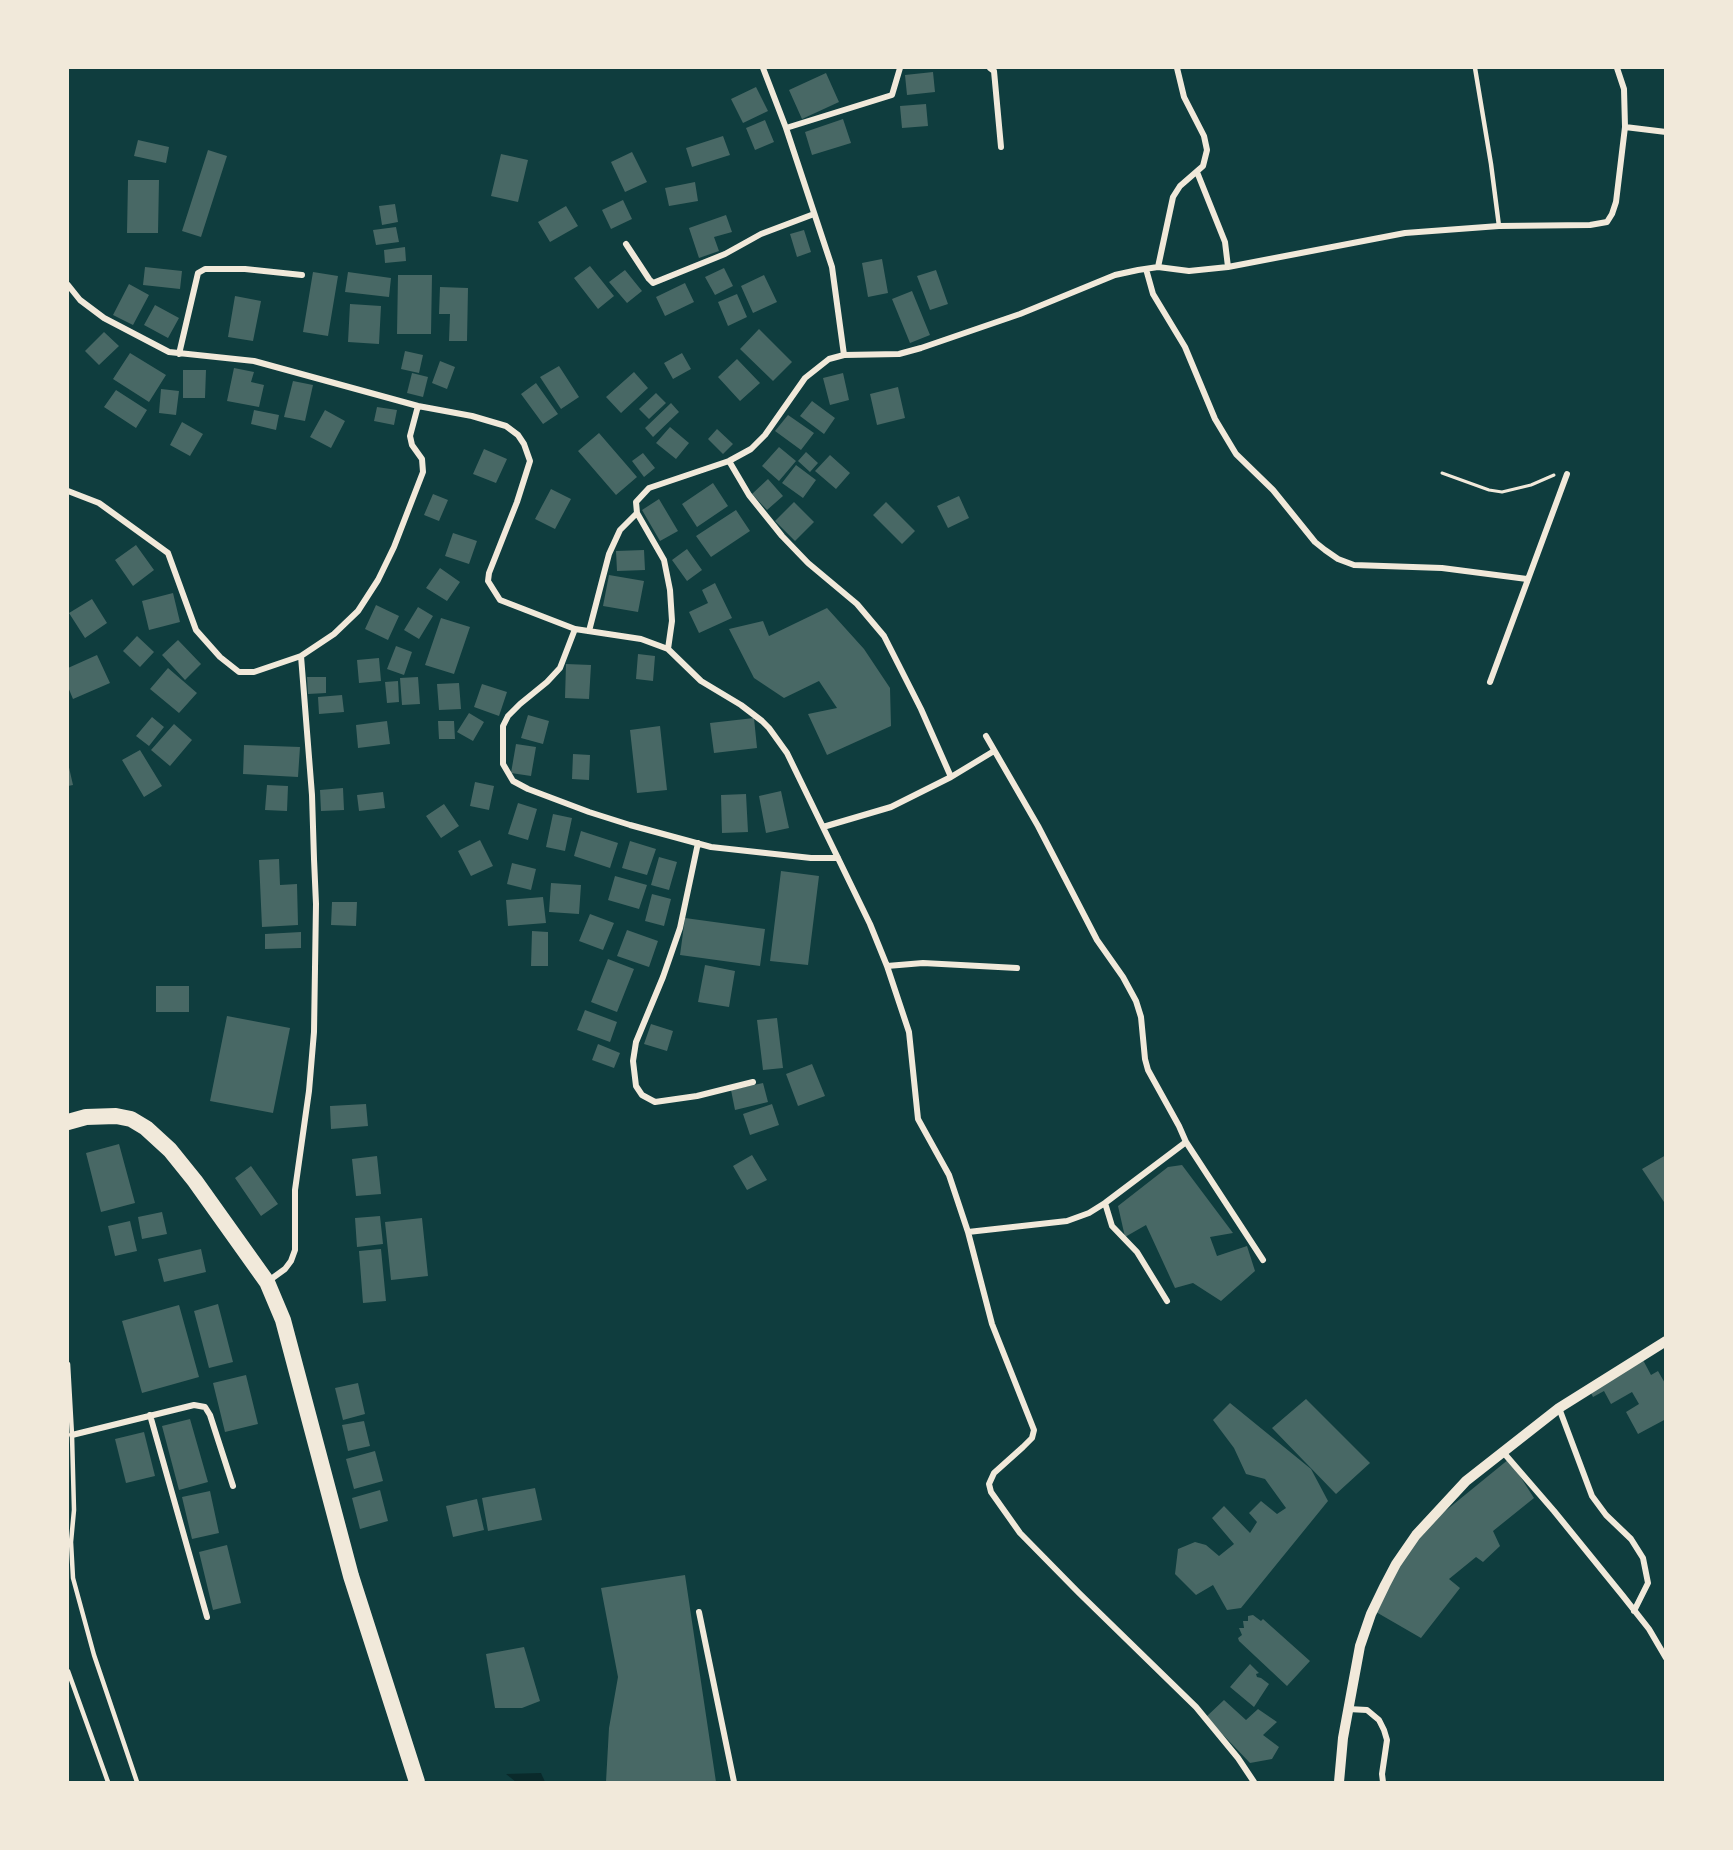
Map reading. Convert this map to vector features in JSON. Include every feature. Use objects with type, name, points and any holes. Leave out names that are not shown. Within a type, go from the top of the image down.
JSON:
[{"type":"highway","points":[[68,1122],[86,1117],[116,1116],[131,1119],[146,1128],[170,1150],[195,1181],[267,1282],[283,1320],[351,1576],[417,1782]]},
{"type":"street","points":[[763,68],[786,128],[831,267],[844,355]]},
{"type":"street","points":[[786,128],[892,95],[900,68]]},
{"type":"street","points":[[990,68],[994,71],[1001,147]]},
{"type":"street","points":[[1158,267],[1173,197],[1180,186],[1203,166],[1207,150],[1199,124],[1184,97],[1177,68]]},
{"type":"street","points":[[668,649],[672,621],[670,590],[664,560],[637,513],[636,502],[649,488],[729,461],[751,449],[765,435],[810,373],[829,359],[844,355],[898,354],[921,348],[1020,314],[1115,275],[1146,269],[1158,267],[1189,271],[1228,267],[1405,233],[1499,226],[1590,225],[1606,222],[1616,202],[1625,127],[1624,89],[1617,68]]},
{"type":"street","points":[[1625,127],[1665,132]]},
{"type":"street","points":[[1197,172],[1225,242],[1228,267]]},
{"type":"street","points":[[626,244],[653,283],[725,254],[761,234],[814,214]]},
{"type":"street","points":[[179,354],[198,273],[205,269],[245,269],[302,275]]},
{"type":"street","points":[[1146,269],[1153,294],[1185,347],[1215,419],[1236,454],[1268,484],[1320,546],[1338,559],[1354,565],[1443,568],[1527,579]]},
{"type":"street","points":[[68,285],[80,300],[104,318],[152,344],[179,354],[254,361],[418,406],[472,416],[506,426],[518,435],[530,461],[491,564],[488,581],[500,600],[575,629],[641,639],[668,649],[701,681],[741,705],[769,728],[787,753],[870,924],[887,966],[909,1032],[918,1119],[949,1175],[968,1232],[993,1324],[1034,1430],[1032,1438],[994,1473],[989,1484],[991,1492],[1028,1540],[1196,1707],[1238,1758],[1254,1782]]},
{"type":"street","points":[[68,490],[99,503],[168,553],[196,630],[220,657],[239,672],[254,672],[302,656],[334,634],[358,611],[378,580],[394,547],[423,472],[422,459],[412,445],[410,436],[418,406]]},
{"type":"street","points":[[729,461],[749,495],[782,536],[808,563],[857,604],[884,636],[921,709],[951,777]]},
{"type":"street","points":[[1490,682],[1567,474]]},
{"type":"street","points":[[589,631],[609,554],[620,530],[637,513]]},
{"type":"street","points":[[575,629],[560,668],[514,710],[503,726],[503,764],[513,781],[589,812],[711,847],[811,858],[838,858]]},
{"type":"street","points":[[267,1282],[285,1269],[291,1262],[295,1250],[296,1190],[314,1032],[315,870],[302,656]]},
{"type":"street","points":[[986,736],[1038,826],[1097,940],[1136,1001],[1141,1017],[1148,1070],[1186,1142],[1263,1260]]},
{"type":"street","points":[[823,827],[891,807],[951,777],[994,751]]},
{"type":"street","points":[[698,843],[680,928],[636,1042],[633,1061],[634,1080],[642,1095],[655,1102],[697,1096],[753,1082]]},
{"type":"street","points":[[887,966],[923,963],[1017,968]]},
{"type":"street","points":[[968,1232],[1067,1221],[1089,1213],[1186,1142]]},
{"type":"street","points":[[1105,1203],[1112,1226],[1137,1252],[1167,1301]]},
{"type":"street","points":[[1339,1782],[1343,1738],[1360,1646],[1371,1614],[1395,1564],[1416,1535],[1466,1481],[1559,1408],[1665,1341]]},
{"type":"street","points":[[72,1435],[194,1405],[205,1407],[210,1415],[233,1486]]},
{"type":"street","points":[[1559,1408],[1592,1496],[1606,1515],[1631,1539],[1643,1558],[1648,1584],[1634,1611]]},
{"type":"street","points":[[150,1415],[207,1617]]},
{"type":"street","points":[[1503,1452],[1554,1510],[1649,1629],[1665,1658]]},
{"type":"street","points":[[699,1612],[734,1782]]},
{"type":"street","points":[[1348,1709],[1367,1710],[1379,1720],[1384,1730],[1387,1740],[1383,1782]]},
{"type":"lane","points":[[1475,68],[1499,226]]},
{"type":"lane","points":[[68,1364],[74,1510],[71,1542],[73,1578],[94,1655],[137,1782]]},
{"type":"lane","points":[[68,1671],[108,1782]]},
{"type":"path","points":[[1442,473],[1489,490],[1502,492],[1531,485],[1563,472],[1567,474]]},
{"type":"water","points":[[541,1773],[545,1782],[516,1782],[506,1774]]},
{"type":"building","points":[[933,72],[935,92],[907,95],[905,75]]},
{"type":"building","points":[[826,73],[839,102],[802,119],[789,90]]},
{"type":"building","points":[[756,87],[768,111],[743,123],[731,99]]},
{"type":"building","points":[[926,104],[928,126],[902,128],[900,106]]},
{"type":"building","points":[[843,119],[851,143],[812,155],[805,132]]},
{"type":"building","points":[[765,120],[774,142],[755,150],[746,128]]},
{"type":"building","points":[[723,136],[730,155],[692,167],[686,148]]},
{"type":"building","points":[[138,140],[169,147],[166,163],[134,156]]},
{"type":"building","points":[[208,150],[227,156],[201,237],[182,231]]},
{"type":"building","points":[[632,152],[647,182],[625,192],[611,162]]},
{"type":"building","points":[[501,154],[528,160],[518,202],[491,196]]},
{"type":"building","points":[[128,180],[159,180],[158,233],[127,233]]},
{"type":"building","points":[[695,182],[698,201],[669,206],[665,188]]},
{"type":"building","points":[[623,200],[632,219],[611,229],[602,210]]},
{"type":"building","points":[[395,204],[398,222],[382,225],[379,206]]},
{"type":"building","points":[[566,206],[578,226],[550,242],[538,222]]},
{"type":"building","points":[[726,215],[732,232],[714,237],[719,251],[699,258],[689,228]]},
{"type":"building","points":[[396,227],[399,242],[376,245],[373,230]]},
{"type":"building","points":[[804,230],[811,252],[797,257],[790,234]]},
{"type":"building","points":[[405,247],[406,261],[385,263],[384,250]]},
{"type":"building","points":[[882,259],[888,293],[868,297],[862,263]]},
{"type":"building","points":[[590,266],[614,296],[598,309],[574,278]]},
{"type":"building","points":[[145,267],[182,271],[180,289],[143,285]]},
{"type":"building","points":[[724,268],[733,286],[715,295],[705,277]]},
{"type":"building","points":[[625,270],[642,291],[627,303],[609,282]]},
{"type":"building","points":[[936,270],[948,304],[930,310],[917,276]]},
{"type":"building","points":[[313,272],[338,276],[328,336],[303,332]]},
{"type":"building","points":[[348,272],[391,278],[389,297],[345,292]]},
{"type":"building","points":[[398,275],[432,275],[431,334],[397,334]]},
{"type":"building","points":[[764,275],[777,302],[753,313],[741,286]]},
{"type":"building","points":[[685,283],[694,302],[665,316],[656,297]]},
{"type":"building","points":[[129,284],[149,295],[133,325],[113,315]]},
{"type":"building","points":[[440,287],[468,288],[467,341],[449,341],[450,314],[439,314]]},
{"type":"building","points":[[912,291],[930,335],[910,343],[892,299]]},
{"type":"building","points":[[737,294],[747,317],[728,326],[718,302]]},
{"type":"building","points":[[235,296],[261,301],[253,341],[228,337]]},
{"type":"building","points":[[350,304],[381,306],[379,344],[348,342]]},
{"type":"building","points":[[155,305],[179,318],[168,338],[144,325]]},
{"type":"building","points":[[759,329],[792,362],[773,381],[740,349]]},
{"type":"building","points":[[104,332],[119,346],[99,365],[85,351]]},
{"type":"building","points":[[405,351],[423,355],[419,373],[401,369]]},
{"type":"building","points":[[130,353],[166,375],[149,402],[113,379]]},
{"type":"building","points":[[682,353],[691,369],[673,379],[664,363]]},
{"type":"building","points":[[737,359],[760,383],[740,401],[718,377]]},
{"type":"building","points":[[440,361],[455,367],[447,389],[432,383]]},
{"type":"building","points":[[559,366],[579,397],[561,409],[540,377]]},
{"type":"building","points":[[234,368],[254,372],[251,382],[264,385],[259,407],[227,401]]},
{"type":"building","points":[[183,370],[206,370],[205,398],[183,398]]},
{"type":"building","points":[[634,372],[648,388],[621,413],[606,397]]},
{"type":"building","points":[[412,373],[428,377],[423,397],[407,393]]},
{"type":"building","points":[[843,373],[849,400],[830,405],[823,378]]},
{"type":"building","points":[[293,381],[313,385],[305,421],[284,417]]},
{"type":"building","points":[[536,383],[558,414],[543,424],[521,394]]},
{"type":"building","points":[[898,387],[905,418],[877,425],[870,394]]},
{"type":"building","points":[[161,389],[179,391],[176,415],[159,413]]},
{"type":"building","points":[[116,390],[147,410],[136,428],[104,407]]},
{"type":"building","points":[[656,393],[666,403],[649,419],[639,409]]},
{"type":"building","points":[[812,401],[835,418],[824,434],[800,416]]},
{"type":"building","points":[[671,403],[679,412],[653,437],[645,428]]},
{"type":"building","points":[[377,407],[397,410],[394,425],[374,421]]},
{"type":"building","points":[[254,410],[279,415],[276,430],[251,424]]},
{"type":"building","points":[[325,410],[345,421],[331,448],[310,437]]},
{"type":"building","points":[[788,415],[814,433],[801,450],[775,431]]},
{"type":"building","points":[[182,422],[203,434],[190,456],[170,445]]},
{"type":"building","points":[[670,427],[689,443],[676,459],[656,443]]},
{"type":"building","points":[[717,429],[733,444],[723,454],[708,439]]},
{"type":"building","points":[[599,433],[637,477],[616,495],[578,451]]},
{"type":"building","points":[[779,447],[796,461],[779,481],[762,466]]},
{"type":"building","points":[[484,449],[507,459],[496,483],[473,474]]},
{"type":"building","points":[[806,452],[818,463],[810,472],[798,461]]},
{"type":"building","points":[[643,453],[655,468],[644,477],[632,461]]},
{"type":"building","points":[[830,455],[850,473],[836,489],[815,471]]},
{"type":"building","points":[[796,465],[816,480],[803,498],[782,483]]},
{"type":"building","points":[[768,479],[783,496],[767,510],[752,494]]},
{"type":"building","points":[[713,483],[728,506],[697,527],[682,504]]},
{"type":"building","points":[[551,489],[571,499],[555,529],[535,519]]},
{"type":"building","points":[[433,494],[448,500],[439,521],[424,515]]},
{"type":"building","points":[[959,496],[969,518],[948,528],[937,506]]},
{"type":"building","points":[[659,499],[678,531],[660,541],[642,510]]},
{"type":"building","points":[[794,502],[814,522],[795,541],[775,521]]},
{"type":"building","points":[[886,502],[915,531],[902,544],[873,515]]},
{"type":"building","points":[[736,510],[750,531],[711,557],[696,536]]},
{"type":"building","points":[[453,533],[477,541],[469,564],[445,556]]},
{"type":"building","points":[[136,545],[154,570],[133,586],[115,560]]},
{"type":"building","points":[[687,549],[702,570],[687,581],[672,560]]},
{"type":"building","points":[[644,550],[645,570],[617,571],[616,551]]},
{"type":"building","points":[[440,568],[460,582],[447,601],[426,588]]},
{"type":"building","points":[[609,575],[644,581],[638,612],[603,606]]},
{"type":"building","points":[[715,583],[732,618],[699,633],[689,612],[708,603],[702,590]]},
{"type":"building","points":[[173,593],[180,622],[149,630],[142,601]]},
{"type":"building","points":[[92,599],[107,623],[85,638],[69,613]]},
{"type":"building","points":[[376,605],[399,616],[388,640],[365,629]]},
{"type":"building","points":[[418,607],[433,616],[419,639],[404,630]]},
{"type":"building","points":[[827,608],[864,649],[890,688],[891,726],[827,755],[808,714],[837,708],[819,681],[784,698],[754,678],[729,629],[763,621],[769,636]]},
{"type":"building","points":[[441,618],[470,627],[454,674],[425,665]]},
{"type":"building","points":[[137,636],[154,652],[140,667],[123,651]]},
{"type":"building","points":[[178,640],[201,664],[185,680],[162,655]]},
{"type":"building","points":[[396,646],[412,652],[404,675],[387,669]]},
{"type":"building","points":[[638,654],[655,656],[653,681],[636,679]]},
{"type":"building","points":[[97,655],[110,683],[73,699],[68,687],[68,668]]},
{"type":"building","points":[[379,658],[381,681],[359,683],[357,660]]},
{"type":"building","points":[[566,664],[591,665],[589,699],[565,698]]},
{"type":"building","points":[[168,668],[197,693],[179,713],[150,689]]},
{"type":"building","points":[[307,677],[326,677],[326,693],[308,694]]},
{"type":"building","points":[[418,677],[420,704],[402,705],[400,678]]},
{"type":"building","points":[[398,681],[399,702],[387,703],[385,682]]},
{"type":"building","points":[[459,683],[461,709],[439,710],[437,684]]},
{"type":"building","points":[[482,684],[507,692],[499,716],[474,707]]},
{"type":"building","points":[[342,695],[344,712],[319,714],[318,697]]},
{"type":"building","points":[[469,713],[484,722],[473,741],[457,732]]},
{"type":"building","points":[[528,715],[549,721],[543,744],[521,738]]},
{"type":"building","points":[[152,717],[164,727],[149,746],[136,736]]},
{"type":"building","points":[[754,718],[757,748],[714,753],[710,723]]},
{"type":"building","points":[[387,721],[390,744],[358,748],[356,725]]},
{"type":"building","points":[[438,721],[454,721],[455,739],[439,739]]},
{"type":"building","points":[[174,724],[192,740],[170,766],[151,750]]},
{"type":"building","points":[[660,726],[667,790],[637,793],[630,730]]},
{"type":"building","points":[[516,744],[536,747],[531,776],[511,773]]},
{"type":"building","points":[[244,745],[300,747],[298,777],[243,774]]},
{"type":"building","points":[[140,750],[162,786],[144,797],[122,760]]},
{"type":"building","points":[[573,754],[590,755],[589,780],[572,779]]},
{"type":"building","points":[[68,763],[73,785],[68,786]]},
{"type":"building","points":[[475,782],[494,786],[489,810],[470,806]]},
{"type":"building","points":[[267,785],[288,786],[287,811],[265,810]]},
{"type":"building","points":[[343,788],[344,810],[321,811],[320,790]]},
{"type":"building","points":[[781,791],[789,828],[766,833],[759,796]]},
{"type":"building","points":[[383,792],[385,808],[359,811],[357,795]]},
{"type":"building","points":[[746,794],[748,832],[722,833],[721,795]]},
{"type":"building","points":[[518,803],[537,809],[528,840],[508,834]]},
{"type":"building","points":[[444,804],[459,826],[441,838],[426,816]]},
{"type":"building","points":[[553,814],[572,818],[565,851],[546,847]]},
{"type":"building","points":[[581,831],[618,843],[610,868],[574,856]]},
{"type":"building","points":[[480,840],[493,866],[471,876],[458,851]]},
{"type":"building","points":[[630,841],[656,849],[647,875],[622,868]]},
{"type":"building","points":[[659,857],[677,862],[669,890],[651,885]]},
{"type":"building","points":[[279,859],[280,885],[297,884],[298,925],[262,927],[259,860]]},
{"type":"building","points":[[512,863],[536,869],[531,890],[507,884]]},
{"type":"building","points":[[781,871],[819,876],[808,965],[770,961]]},
{"type":"building","points":[[615,876],[647,885],[639,909],[608,900]]},
{"type":"building","points":[[551,883],[581,885],[579,914],[549,912]]},
{"type":"building","points":[[652,894],[671,899],[664,926],[645,921]]},
{"type":"building","points":[[543,897],[546,923],[508,926],[506,900]]},
{"type":"building","points":[[332,902],[357,902],[356,926],[331,925]]},
{"type":"building","points":[[590,914],[614,923],[603,950],[579,941]]},
{"type":"building","points":[[685,918],[765,929],[760,966],[680,955]]},
{"type":"building","points":[[627,930],[658,941],[649,967],[617,956]]},
{"type":"building","points":[[532,931],[548,932],[548,966],[531,966]]},
{"type":"building","points":[[301,932],[301,948],[265,949],[265,934]]},
{"type":"building","points":[[608,959],[634,969],[617,1012],[591,1002]]},
{"type":"building","points":[[705,965],[735,971],[729,1007],[698,1002]]},
{"type":"building","points":[[156,986],[189,986],[189,1012],[156,1012]]},
{"type":"building","points":[[585,1010],[617,1022],[610,1042],[577,1030]]},
{"type":"building","points":[[227,1016],[290,1028],[273,1113],[210,1101]]},
{"type":"building","points":[[777,1018],[783,1068],[763,1070],[757,1020]]},
{"type":"building","points":[[651,1024],[673,1031],[667,1051],[644,1044]]},
{"type":"building","points":[[598,1044],[620,1053],[614,1068],[592,1060]]},
{"type":"building","points":[[812,1064],[825,1096],[798,1106],[786,1074]]},
{"type":"building","points":[[763,1083],[768,1102],[735,1110],[731,1090]]},
{"type":"building","points":[[366,1104],[368,1126],[331,1129],[330,1106]]},
{"type":"building","points":[[772,1104],[779,1125],[750,1135],[743,1114]]},
{"type":"building","points":[[119,1144],[135,1203],[101,1212],[86,1153]]},
{"type":"building","points":[[752,1155],[767,1180],[747,1190],[733,1166]]},
{"type":"building","points":[[1666,1155],[1666,1205],[1642,1169]]},
{"type":"building","points":[[377,1156],[381,1194],[356,1196],[352,1159]]},
{"type":"building","points":[[1182,1165],[1233,1233],[1210,1237],[1217,1256],[1247,1246],[1255,1271],[1221,1301],[1193,1283],[1175,1288],[1146,1225],[1125,1237],[1118,1206],[1168,1167]]},
{"type":"building","points":[[251,1166],[278,1204],[261,1216],[235,1178]]},
{"type":"building","points":[[162,1212],[167,1234],[142,1239],[138,1217]]},
{"type":"building","points":[[380,1216],[383,1244],[357,1247],[355,1218]]},
{"type":"building","points":[[422,1218],[428,1276],[391,1280],[385,1222]]},
{"type":"building","points":[[130,1221],[137,1251],[115,1256],[108,1226]]},
{"type":"building","points":[[201,1249],[206,1272],[164,1282],[158,1259]]},
{"type":"building","points":[[381,1249],[386,1301],[363,1303],[359,1251]]},
{"type":"building","points":[[218,1304],[233,1362],[209,1368],[194,1311]]},
{"type":"building","points":[[179,1305],[199,1377],[142,1393],[122,1321]]},
{"type":"building","points":[[1643,1360],[1651,1375],[1658,1371],[1666,1385],[1666,1419],[1638,1434],[1626,1412],[1639,1404],[1632,1392],[1611,1404],[1604,1391],[1593,1397],[1589,1389]]},
{"type":"building","points":[[246,1375],[258,1424],[225,1432],[213,1383]]},
{"type":"building","points":[[358,1383],[365,1414],[343,1420],[335,1388]]},
{"type":"building","points":[[1306,1399],[1370,1463],[1336,1494],[1272,1428]]},
{"type":"building","points":[[1230,1403],[1311,1469],[1328,1501],[1241,1608],[1227,1610],[1213,1585],[1196,1595],[1175,1574],[1178,1549],[1195,1542],[1206,1545],[1219,1556],[1234,1544],[1212,1518],[1224,1506],[1250,1533],[1257,1522],[1249,1513],[1261,1501],[1277,1514],[1286,1508],[1265,1479],[1246,1474],[1234,1448],[1213,1420]]},
{"type":"building","points":[[190,1419],[208,1482],[179,1490],[162,1426]]},
{"type":"building","points":[[364,1421],[370,1446],[348,1451],[342,1425]]},
{"type":"building","points":[[144,1432],[155,1476],[126,1483],[115,1439]]},
{"type":"building","points":[[375,1451],[383,1481],[354,1489],[346,1459]]},
{"type":"building","points":[[1509,1459],[1534,1498],[1493,1531],[1500,1546],[1483,1562],[1476,1557],[1449,1579],[1460,1588],[1421,1638],[1376,1612],[1396,1568],[1422,1530]]},
{"type":"building","points":[[535,1488],[542,1520],[488,1531],[482,1498]]},
{"type":"building","points":[[380,1490],[388,1521],[360,1529],[352,1498]]},
{"type":"building","points":[[210,1491],[219,1533],[192,1539],[182,1497]]},
{"type":"building","points":[[477,1499],[484,1530],[453,1537],[446,1506]]},
{"type":"building","points":[[227,1545],[241,1603],[213,1610],[199,1552]]},
{"type":"building","points":[[685,1575],[716,1782],[606,1782],[609,1728],[618,1677],[601,1588]]},
{"type":"building","points":[[1253,1615],[1261,1621],[1263,1619],[1310,1661],[1287,1686],[1239,1641],[1238,1638],[1242,1635],[1239,1628],[1244,1628],[1243,1621],[1248,1621],[1248,1616]]},
{"type":"building","points":[[524,1647],[540,1701],[522,1708],[495,1708],[486,1654]]},
{"type":"building","points":[[1250,1664],[1259,1673],[1256,1674],[1257,1677],[1269,1684],[1254,1707],[1230,1687]]},
{"type":"building","points":[[1224,1700],[1246,1720],[1258,1709],[1277,1722],[1263,1735],[1279,1747],[1272,1759],[1250,1763],[1206,1717]]}]
